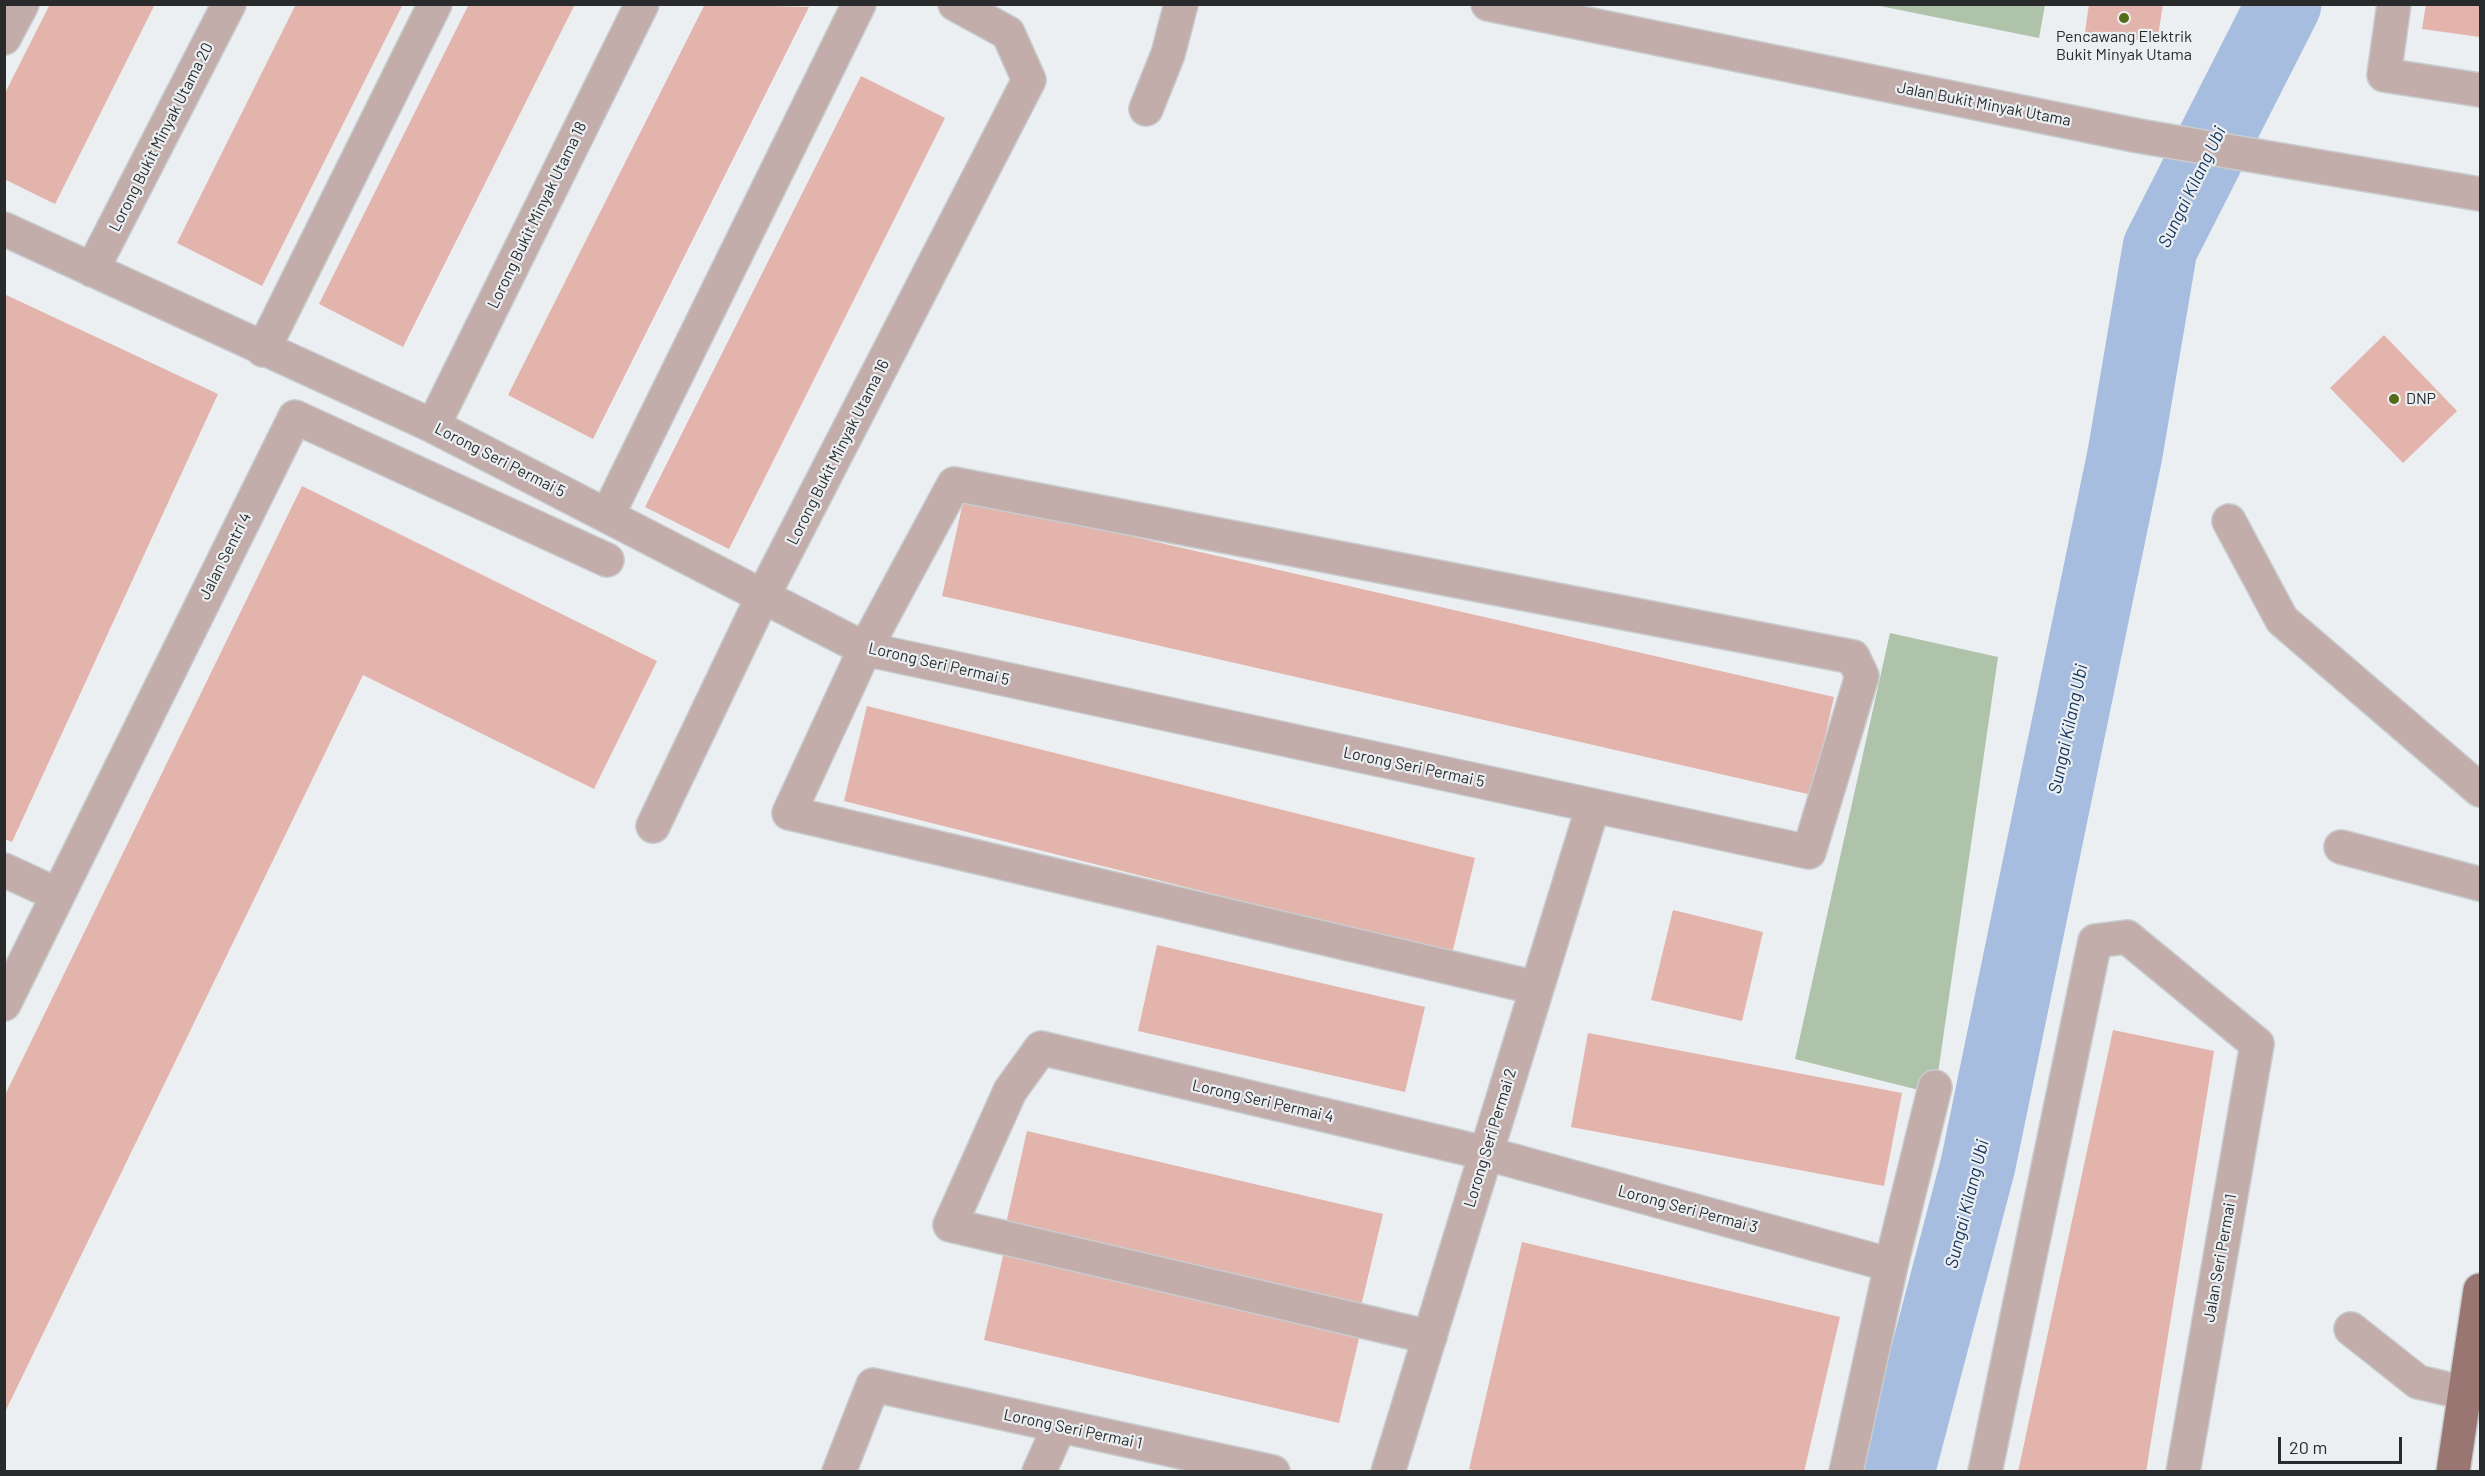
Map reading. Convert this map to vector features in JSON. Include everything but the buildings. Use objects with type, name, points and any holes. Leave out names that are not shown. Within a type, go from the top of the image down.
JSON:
[{"type":"main road","points":[[2453,1472],[2481,1290]]},
{"type":"street","points":[[4,38],[22,4]]},
{"type":"street","name":"Lorong Bukit Minyak Utama 20","points":[[92,270],[229,4]]},
{"type":"street","points":[[263,350],[435,4]]},
{"type":"street","name":"Lorong Bukit Minyak Utama 18","points":[[433,426],[642,4]]},
{"type":"street","points":[[608,514],[859,4]]},
{"type":"street","name":"Lorong Bukit Minyak Utama 16","points":[[653,826],[763,596],[1029,80],[1008,33],[955,4]]},
{"type":"street","points":[[1146,109],[1168,54],[1180,4]]},
{"type":"street","name":"Jalan Bukit Minyak Utama","points":[[1488,4],[2139,136],[2481,194]]},
{"type":"street","points":[[2394,4],[2384,75],[2481,90]]},
{"type":"street","name":"Lorong Seri Permai 5","points":[[4,229],[263,350],[433,426],[608,514],[865,649],[1809,852],[1862,676],[1853,657],[954,484],[865,649]]},
{"type":"street","name":"Jalan Sentri 4","points":[[4,1004],[56,894],[295,417],[607,560]]},
{"type":"street","points":[[2229,521],[2282,620],[2481,790]]},
{"type":"street","points":[[865,649],[789,813],[1537,988]]},
{"type":"street","name":"Lorong Seri Permai 2","points":[[1388,1472],[1593,806]]},
{"type":"street","points":[[2341,848],[2481,884]]},
{"type":"street","points":[[4,870],[56,894]]},
{"type":"street","name":"Jalan Seri Permai 1","points":[[1985,1472],[2095,941],[2127,937],[2257,1044],[2183,1472]]},
{"type":"street","name":"Lorong Seri Permai 4","points":[[1430,1337],[950,1225],[1010,1091],[1041,1048],[1485,1153]]},
{"type":"street","points":[[1846,1472],[1891,1265],[1935,1087]]},
{"type":"street","name":"Lorong Seri Permai 3","points":[[1485,1153],[1891,1265]]},
{"type":"street","points":[[2350,1329],[2418,1382],[2465,1393]]},
{"type":"street","name":"Lorong Seri Permai 1","points":[[838,1472],[873,1385],[1273,1472]]},
{"type":"street","points":[[1039,1472],[1059,1427]]},
{"type":"green space","points":[[2045,4],[2039,38],[1875,5]]},
{"type":"green space","points":[[1890,633],[1998,657],[1935,1094],[1795,1059]]},
{"type":"waterway","name":"Sungai Kilang Ubi","points":[[1897,1472],[1978,1165],[2125,454],[2160,248],[2284,4]]},
{"type":"place","name":"Pencawang Elektrik Bukit Minyak Utama","points":[[2124,18]]},
{"type":"place","name":"DNP","points":[[2394,399]]}]
